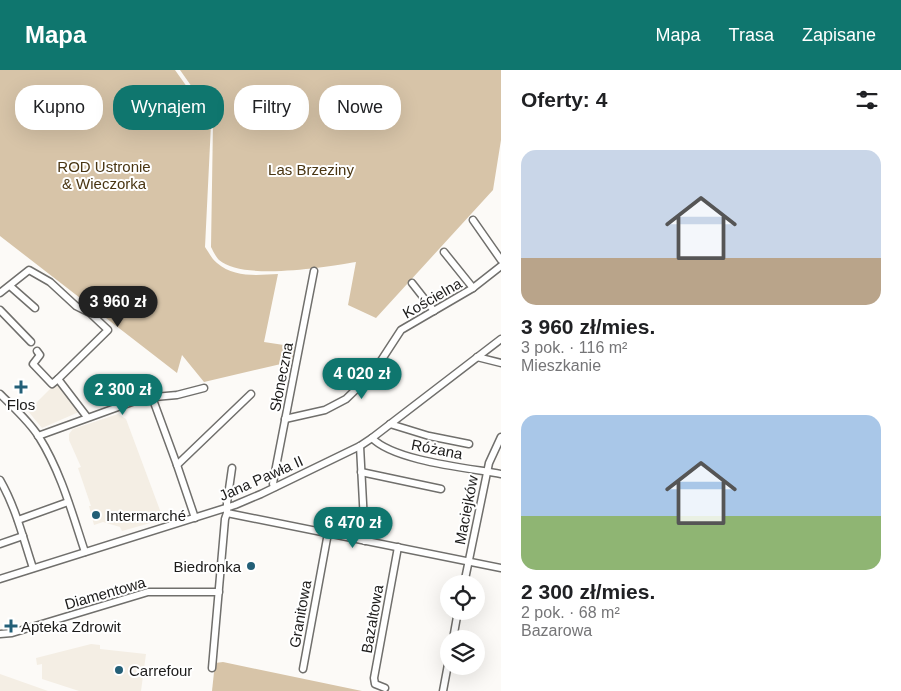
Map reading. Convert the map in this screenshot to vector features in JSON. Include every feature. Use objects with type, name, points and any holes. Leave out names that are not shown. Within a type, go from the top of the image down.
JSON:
[{"type":"street","points":[[473,220],[501,260]]},
{"type":"street","points":[[444,252],[474,288]]},
{"type":"street","name":"Kościelna","points":[[285,419],[325,410],[346,399],[373,373],[401,330],[474,288],[501,266]]},
{"type":"street","points":[[0,293],[29,270],[50,282],[76,306],[90,313],[108,330],[52,384],[33,364],[40,355],[37,351]]},
{"type":"street","name":"Słoneczna","points":[[275,487],[274,477],[314,271]]},
{"type":"street","points":[[412,283],[434,311]]},
{"type":"street","points":[[10,286],[36,308]]},
{"type":"street","points":[[0,310],[31,342]]},
{"type":"street","name":"Jana Pawła II","points":[[0,579],[195,518],[227,510],[360,446],[501,339]]},
{"type":"street","points":[[477,357],[501,363]]},
{"type":"street","points":[[58,379],[87,418]]},
{"type":"street","points":[[38,436],[143,398],[177,395],[204,388]]},
{"type":"street","points":[[0,394],[38,436],[54,466],[86,552]]},
{"type":"street","points":[[177,465],[251,394]]},
{"type":"street","points":[[152,397],[195,518]]},
{"type":"street","points":[[390,424],[429,436],[469,444]]},
{"type":"street","name":"Maciejków","points":[[466,575],[489,463],[501,437]]},
{"type":"street","name":"Różana","points":[[372,438],[377,443],[403,455],[501,474]]},
{"type":"street","points":[[360,446],[365,541]]},
{"type":"street","points":[[212,668],[225,519],[232,468]]},
{"type":"street","points":[[362,472],[441,489]]},
{"type":"street","points":[[0,480],[18,520],[33,568]]},
{"type":"street","points":[[18,520],[68,502]]},
{"type":"street","points":[[227,510],[398,548],[501,568]]},
{"type":"street","name":"Granitowa","points":[[303,669],[328,533]]},
{"type":"street","points":[[0,544],[23,536]]},
{"type":"street","name":"Bazaltowa","points":[[385,688],[376,684],[374,678],[398,548]]},
{"type":"street","name":"Diamentowa","points":[[0,634],[20,630],[148,592],[219,592]]},
{"type":"street","points":[[443,691],[446,675]]},
{"type":"shaded area","points":[[56,383],[79,412],[42,428],[28,411]]},
{"type":"shaded area","points":[[118,414],[126,419],[164,521],[161,520],[122,531],[120,527],[103,522],[94,525],[89,506],[91,506],[78,468],[81,467],[69,440],[69,434],[73,429]]},
{"type":"shaded area","points":[[91,644],[100,645],[100,649],[146,654],[141,691],[79,691],[42,679],[42,664],[37,665],[36,658]]},
{"type":"shaded area","points":[[0,674],[48,691],[0,691]]},
{"type":"green space","name":"ROD Ustronie & Wieczorka","points":[[0,70],[175,70],[186,85],[113,85],[113,130],[211,130],[205,247],[215,261],[231,271],[246,274],[278,274],[264,342],[297,347],[294,361],[204,382],[182,355],[177,373],[0,236]]},
{"type":"green space","name":"Las Brzeziny","points":[[180,70],[501,70],[501,140],[493,190],[376,318],[348,305],[356,262],[306,269],[265,271],[246,270],[219,260],[211,247],[213,130],[224,130],[224,85],[191,85]]},
{"type":"green space","points":[[223,662],[362,691],[212,691],[215,663]]},
{"type":"place","name":"Flos","points":[[21,387]]},
{"type":"place","name":"Intermarché","points":[[96,515]]},
{"type":"place","name":"Biedronka","points":[[251,566]]},
{"type":"place","name":"Apteka Zdrowit","points":[[11,626]]},
{"type":"place","name":"Carrefour","points":[[119,670]]}]
